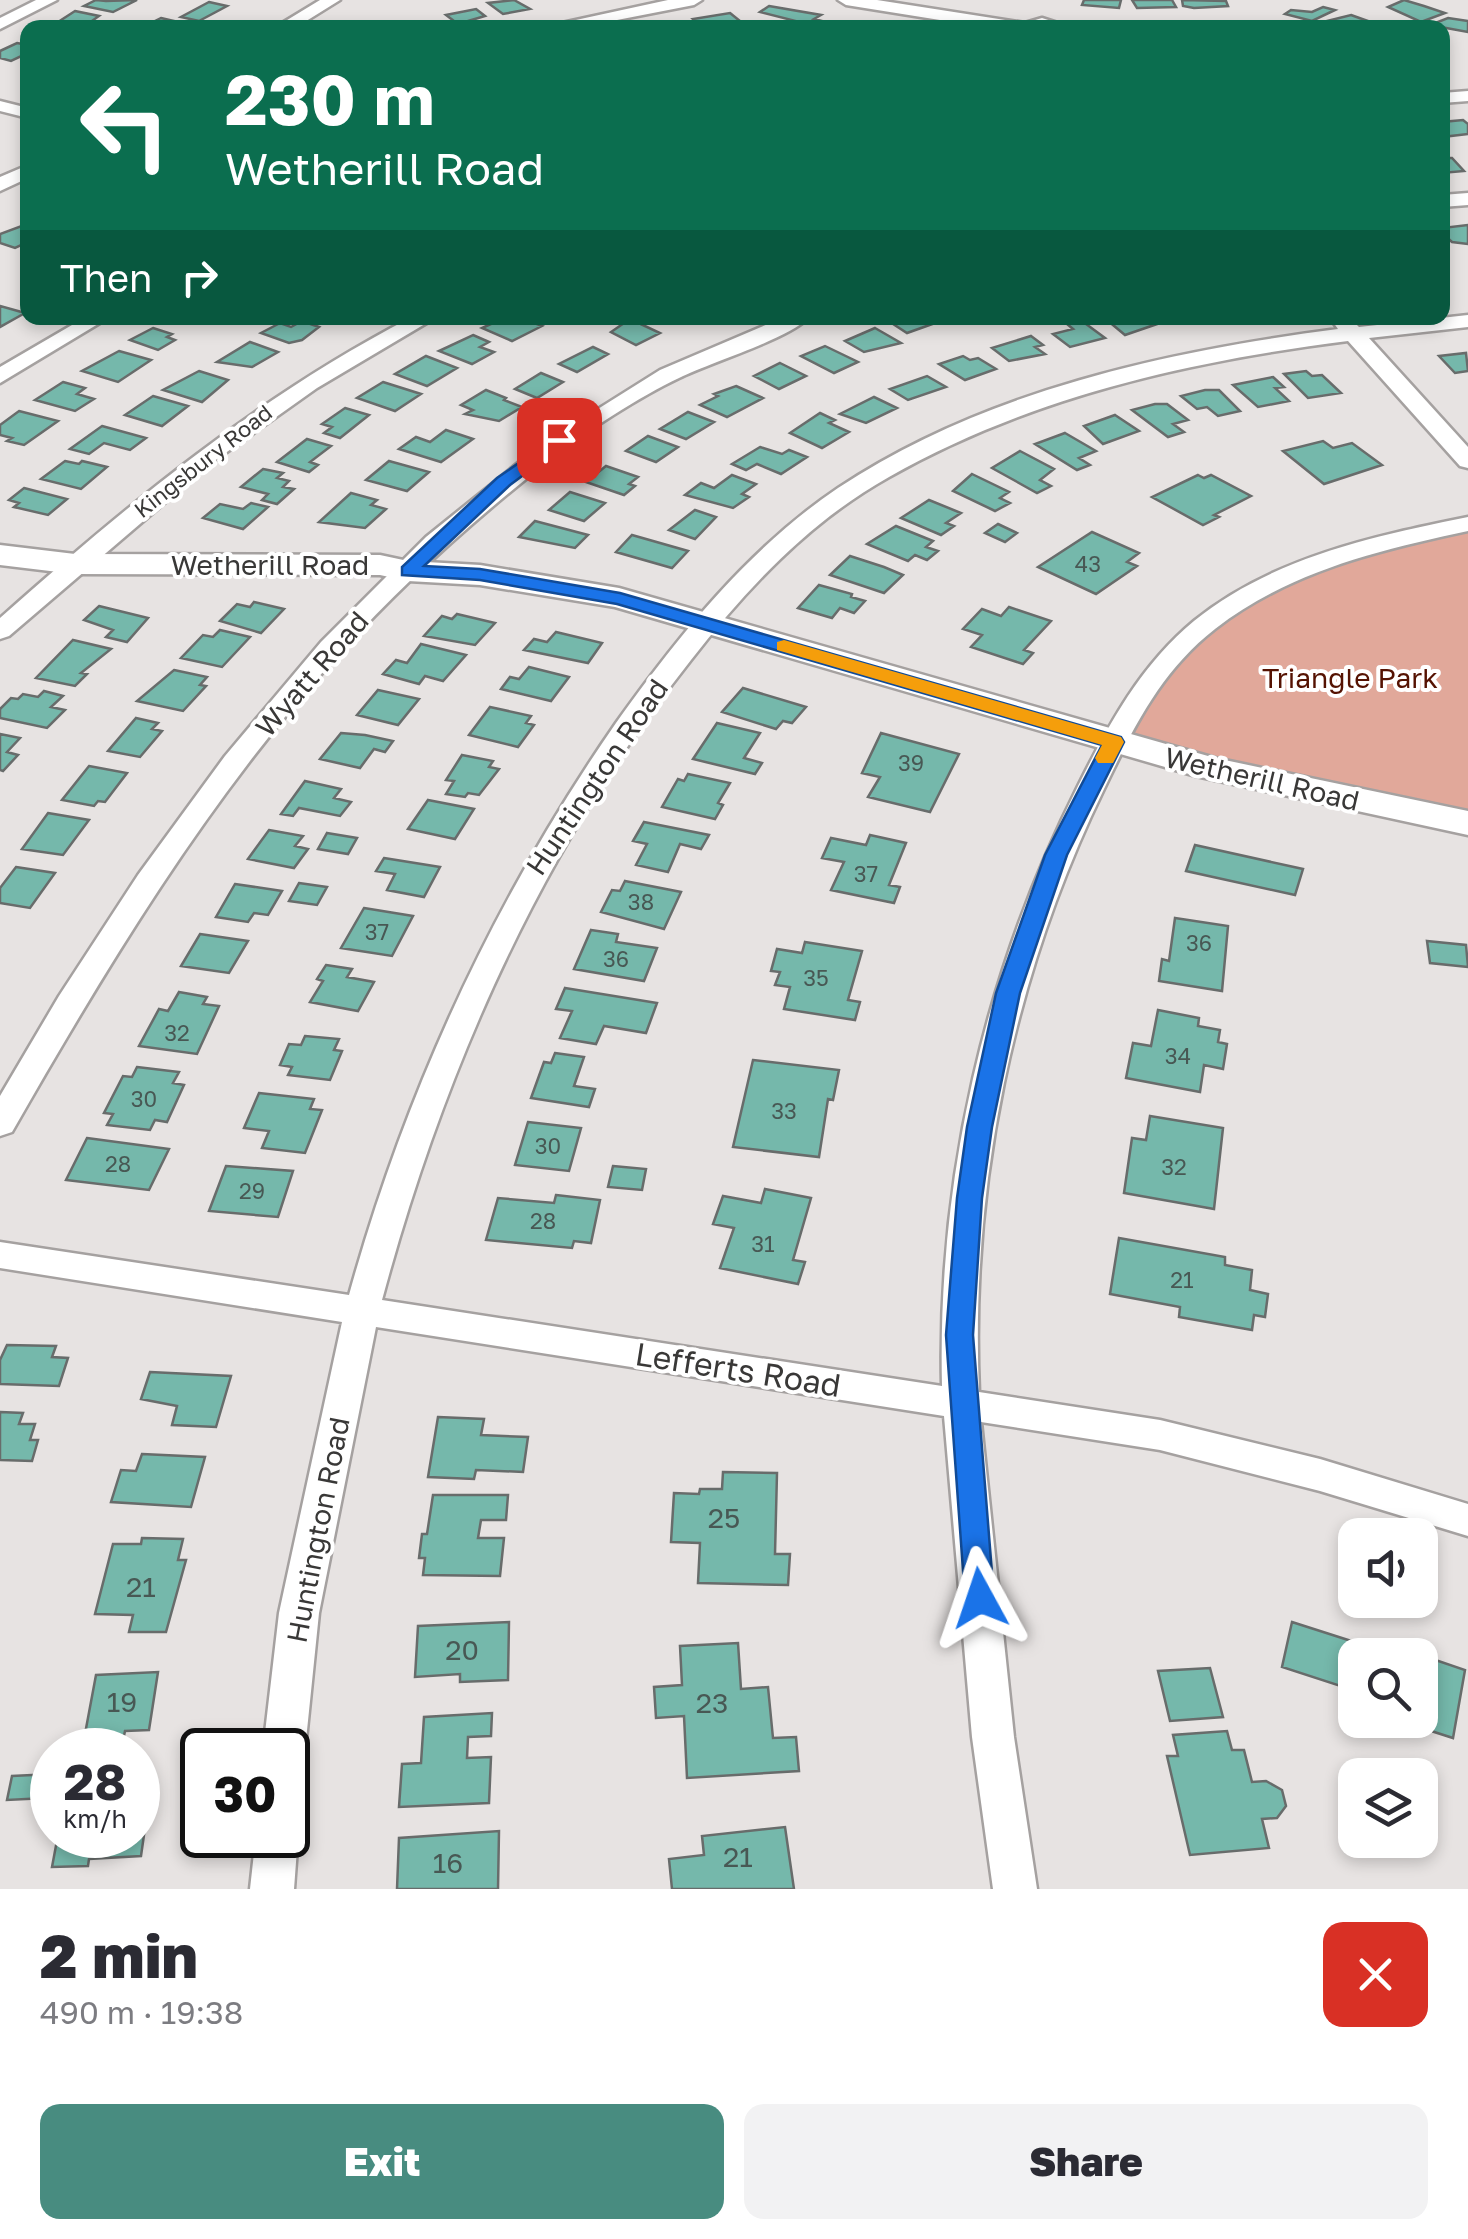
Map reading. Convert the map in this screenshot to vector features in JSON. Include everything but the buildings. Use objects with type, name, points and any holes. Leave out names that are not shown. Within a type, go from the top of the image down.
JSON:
[{"type":"street","points":[[0,24],[49,0]]},
{"type":"street","points":[[296,20],[332,0]]},
{"type":"street","points":[[589,20],[694,0]]},
{"type":"street","points":[[846,0],[974,20]]},
{"type":"street","points":[[0,5],[28,11]]},
{"type":"street","points":[[0,376],[86,325]]},
{"type":"street","name":"Kingsbury Road","points":[[0,632],[146,503],[273,406],[412,325]]},
{"type":"street","name":"Wyatt Road","points":[[0,1124],[106,942],[193,814],[303,680],[408,571],[504,482],[559,440],[688,366],[774,325]]},
{"type":"street","points":[[1346,326],[1468,461]]},
{"type":"street","name":"Huntington Road","points":[[286,1728],[295,1638],[362,1312],[390,1212],[467,1007],[528,880],[606,756],[761,562],[819,513],[876,474],[965,428],[1064,390],[1154,365],[1346,326]]},
{"type":"street","points":[[1015,1889],[996,1792],[962,1405],[960,1335],[979,1127],[1008,993],[1056,855],[1138,697],[1175,650],[1228,608],[1263,587],[1326,560],[1386,541],[1468,524]]},
{"type":"street","name":"Wetherill Road","points":[[0,555],[75,564],[380,564],[408,571],[480,575],[562,587],[620,598],[1114,742],[1316,794],[1468,822]]},
{"type":"street","name":"Lefferts Road","points":[[0,1255],[1160,1435],[1320,1474],[1468,1520]]},
{"type":"street","points":[[272,1889],[274,1858]]},
{"type":"green space","name":"Triangle Park","points":[[1468,524],[1468,823],[1114,742],[1175,651],[1263,587]]},
{"type":"slow traffic","points":[[784,646],[1114,742],[1105,758]]},
{"type":"route","points":[[559,440],[437,540],[408,571],[480,575],[620,598],[1114,742],[1056,855],[1008,993],[979,1127],[960,1335],[962,1405],[980,1598]]}]
